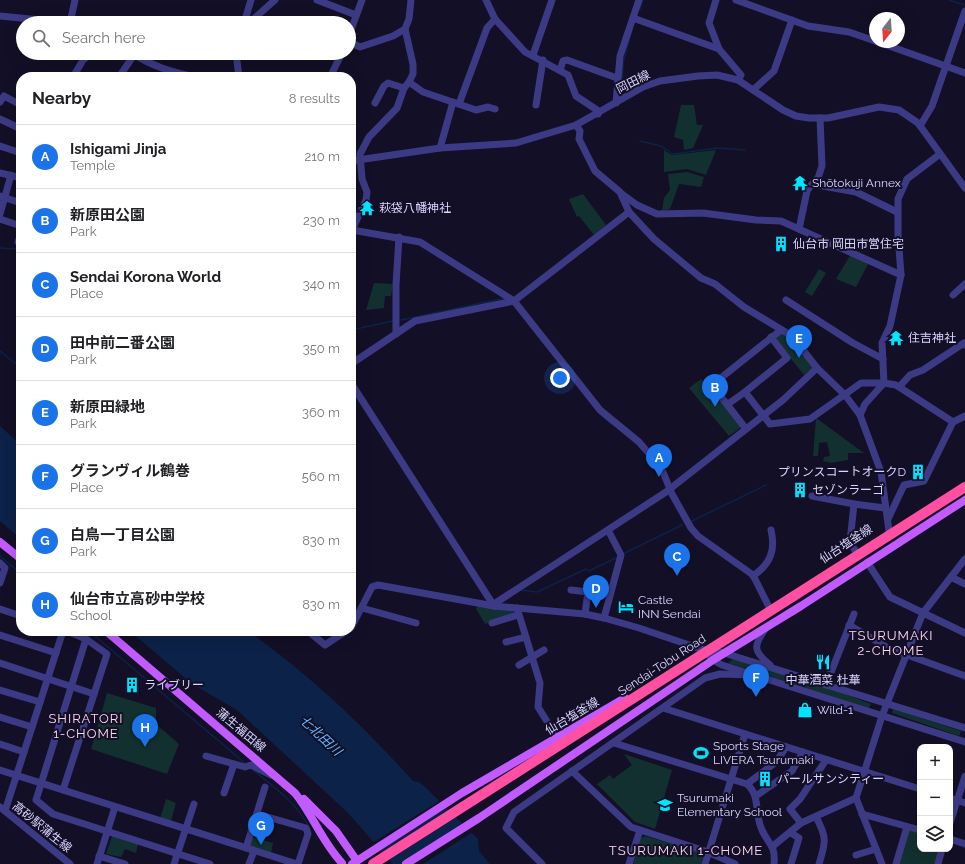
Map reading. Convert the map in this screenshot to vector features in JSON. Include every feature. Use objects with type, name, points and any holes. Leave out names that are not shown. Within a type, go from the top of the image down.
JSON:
[{"type":"highway","name":"Sendai-Tobu Road","points":[[374,864],[965,487]]},
{"type":"highway","name":"Sendai-Tobu Road","points":[[386,864],[965,495]]},
{"type":"main road","name":"仙台塩釜線","points":[[354,862],[457,796],[558,738],[704,650],[965,482]]},
{"type":"main road","points":[[406,864],[479,818],[713,660],[766,628],[965,500]]},
{"type":"main road","points":[[0,542],[16,555]]},
{"type":"main road","name":"蒲生福田線","points":[[112,636],[295,793],[314,820],[333,854],[342,862]]},
{"type":"main road","points":[[295,793],[323,816],[354,862]]},
{"type":"main road","points":[[314,820],[323,816]]},
{"type":"street","points":[[72,16],[75,0]]},
{"type":"street","points":[[246,16],[251,0]]},
{"type":"street","points":[[257,16],[275,0]]},
{"type":"street","points":[[317,0],[356,15],[362,0]]},
{"type":"street","points":[[356,222],[366,200],[367,192],[362,179],[359,159],[369,137],[397,108],[404,88],[413,74],[413,64],[405,29],[409,19],[411,0]]},
{"type":"street","points":[[486,0],[495,19],[525,52],[543,60],[568,75],[576,96],[597,110],[598,114]]},
{"type":"street","points":[[533,55],[552,0]]},
{"type":"street","points":[[616,103],[620,56],[639,0]]},
{"type":"street","points":[[716,0],[709,22],[719,49],[741,75],[738,80]]},
{"type":"street","points":[[736,0],[808,26],[849,32],[869,39]]},
{"type":"street","points":[[964,186],[919,125],[932,106],[965,11]]},
{"type":"street","points":[[0,16],[16,18]]},
{"type":"street","points":[[633,18],[719,49]]},
{"type":"street","points":[[440,148],[456,103],[488,28],[495,19]]},
{"type":"street","points":[[753,90],[774,71],[792,20]]},
{"type":"street","points":[[356,45],[360,47],[392,36],[405,29]]},
{"type":"street","points":[[893,48],[965,73]]},
{"type":"street","points":[[76,72],[83,60]]},
{"type":"street","points":[[122,72],[129,60]]},
{"type":"street","points":[[145,60],[165,70],[174,72]]},
{"type":"street","points":[[237,60],[238,72]]},
{"type":"street","points":[[332,72],[338,60]]},
{"type":"street","points":[[536,105],[543,60]]},
{"type":"street","points":[[560,70],[563,61],[567,60],[617,78]]},
{"type":"street","name":"岡田線","points":[[356,159],[440,148],[516,143],[576,125],[598,114],[643,87],[660,81],[708,75],[728,77],[738,80],[783,110],[796,116],[820,118],[879,107],[898,110],[906,114],[919,125]]},
{"type":"street","points":[[409,82],[423,92],[476,110],[488,107],[495,109]]},
{"type":"street","points":[[375,103],[388,83],[404,88]]},
{"type":"street","points":[[0,102],[4,96],[16,102]]},
{"type":"street","points":[[799,229],[807,192],[818,178],[822,166],[820,118]]},
{"type":"street","points":[[0,119],[16,127]]},
{"type":"street","points":[[576,125],[580,131],[579,139],[595,171],[637,205],[657,214],[703,213],[756,220],[781,221],[902,275]]},
{"type":"street","points":[[0,146],[16,151]]},
{"type":"street","points":[[860,415],[865,404],[884,383],[882,343],[890,326],[902,275],[897,212],[898,199],[907,179],[940,154]]},
{"type":"street","points":[[0,173],[16,177]]},
{"type":"street","points":[[0,214],[2,197],[11,176]]},
{"type":"street","points":[[812,184],[856,192],[897,212]]},
{"type":"street","points":[[620,192],[629,212],[654,239],[701,278],[715,284],[744,307],[792,336],[817,368],[845,395],[860,415],[881,472],[885,508],[888,519],[888,531]]},
{"type":"street","points":[[2,197],[16,201]]},
{"type":"street","points":[[356,361],[415,321],[514,301],[629,212]]},
{"type":"street","points":[[0,220],[16,225]]},
{"type":"street","points":[[356,232],[398,237],[420,242],[514,301],[600,410],[639,442],[652,457],[663,472],[670,489],[691,528],[698,536],[753,576],[769,607]]},
{"type":"street","points":[[396,334],[398,237]]},
{"type":"street","points":[[953,295],[965,284]]},
{"type":"street","points":[[786,300],[853,343],[883,359]]},
{"type":"street","points":[[746,429],[712,385],[781,330]]},
{"type":"street","points":[[728,404],[787,358],[772,337]]},
{"type":"street","points":[[899,387],[910,375],[936,362],[964,343],[965,345]]},
{"type":"street","points":[[495,606],[497,602],[670,489],[783,400],[817,368]]},
{"type":"street","points":[[745,392],[770,424],[810,419],[861,383],[884,383],[899,387],[953,422]]},
{"type":"street","points":[[356,391],[495,606]]},
{"type":"street","points":[[888,519],[904,485],[924,481],[953,422],[965,416]]},
{"type":"street","points":[[812,496],[885,508]]},
{"type":"street","points":[[854,504],[850,542],[856,552]]},
{"type":"street","points":[[604,618],[621,555],[608,530]]},
{"type":"street","points":[[753,576],[764,568],[771,556],[771,530]]},
{"type":"street","points":[[907,827],[894,864],[881,862],[856,798],[882,716],[923,613],[965,559]]},
{"type":"street","points":[[867,562],[890,598],[965,633]]},
{"type":"street","points":[[0,563],[5,568],[0,583]]},
{"type":"street","points":[[951,577],[965,584]]},
{"type":"street","points":[[356,619],[372,587],[378,585],[495,606],[517,612],[585,614],[639,628],[704,650],[724,653],[965,728]]},
{"type":"street","points":[[570,590],[588,592],[585,614]]},
{"type":"street","points":[[362,608],[416,623]]},
{"type":"street","points":[[0,609],[16,614]]},
{"type":"street","points":[[492,623],[517,612]]},
{"type":"street","points":[[517,612],[540,683],[538,707],[558,738]]},
{"type":"street","points":[[826,685],[854,614]]},
{"type":"street","points":[[849,625],[888,648],[965,676]]},
{"type":"street","points":[[766,628],[757,640],[756,647],[760,657],[774,668]]},
{"type":"street","points":[[0,635],[54,652]]},
{"type":"street","points":[[3,809],[54,652],[61,636]]},
{"type":"street","points":[[63,790],[107,654],[86,639],[79,636]]},
{"type":"street","points":[[314,636],[325,645],[338,636]]},
{"type":"street","points":[[506,642],[526,637]]},
{"type":"street","points":[[86,639],[36,800],[53,814],[210,864]]},
{"type":"street","points":[[519,665],[544,650]]},
{"type":"street","points":[[704,650],[713,660],[754,676],[965,742]]},
{"type":"street","points":[[0,663],[94,694]]},
{"type":"street","points":[[542,864],[506,828],[514,812],[709,676],[720,674],[754,676]]},
{"type":"street","points":[[0,690],[38,702]]},
{"type":"street","points":[[663,708],[917,787]]},
{"type":"street","points":[[0,717],[30,727]]},
{"type":"street","points":[[704,864],[745,734]]},
{"type":"street","points":[[614,743],[747,784],[756,796],[761,830],[773,846],[774,864]]},
{"type":"street","points":[[0,744],[23,751]]},
{"type":"street","points":[[747,784],[776,762],[786,747]]},
{"type":"street","points":[[756,796],[792,771],[803,752]]},
{"type":"street","points":[[206,756],[245,767],[251,764],[279,778]]},
{"type":"street","points":[[801,823],[790,808],[800,799],[826,760]]},
{"type":"street","points":[[224,793],[234,764]]},
{"type":"street","points":[[0,770],[298,864],[308,834],[306,828],[257,814]]},
{"type":"street","points":[[572,772],[631,827],[708,852],[736,864]]},
{"type":"street","points":[[951,816],[954,799],[965,776]]},
{"type":"street","points":[[246,848],[265,787]]},
{"type":"street","points":[[773,846],[791,833],[801,823],[856,798]]},
{"type":"street","points":[[954,799],[965,802]]},
{"type":"street","points":[[174,864],[194,804]]},
{"type":"street","points":[[96,864],[115,807]]},
{"type":"street","name":"高砂駅蒲生線","points":[[3,809],[70,864]]},
{"type":"street","points":[[862,814],[917,829]]},
{"type":"street","points":[[816,817],[825,833],[819,864]]},
{"type":"street","points":[[629,864],[640,830]]},
{"type":"street","points":[[791,833],[800,838],[791,864]]},
{"type":"street","points":[[953,840],[965,844]]},
{"type":"street","points":[[856,854],[876,849]]},
{"type":"street","points":[[249,864],[254,850]]},
{"type":"street","points":[[938,864],[941,852]]},
{"type":"street","points":[[99,856],[125,864]]},
{"type":"green space","points":[[681,105],[694,105],[697,125],[703,125],[693,148],[684,150],[683,140],[674,137]]},
{"type":"green space","points":[[664,150],[672,155],[716,150],[706,175],[687,169],[664,172]]},
{"type":"green space","points":[[687,172],[704,177],[701,187],[679,184],[670,209],[662,211],[664,198],[670,190],[668,174]]},
{"type":"green space","points":[[583,194],[606,225],[594,235],[579,216],[577,217],[569,199]]},
{"type":"green space","points":[[851,254],[869,262],[856,287],[836,279]]},
{"type":"green space","points":[[819,269],[826,273],[812,296],[805,292]]},
{"type":"green space","points":[[374,283],[393,284],[391,296],[385,296],[384,308],[366,310]]},
{"type":"green space","points":[[783,333],[801,349],[813,367],[804,375],[776,340],[778,335]]},
{"type":"green space","points":[[701,379],[706,385],[708,384],[740,425],[740,428],[729,436],[689,388]]},
{"type":"green space","points":[[816,418],[864,453],[848,453],[848,460],[831,463],[823,461],[824,457],[830,456],[827,442],[819,443],[818,456],[813,456]]},
{"type":"green space","points":[[478,606],[514,611],[515,615],[485,624],[476,609]]},
{"type":"green space","points":[[733,659],[832,689],[871,704],[869,708],[728,663]]},
{"type":"green space","points":[[107,693],[156,708],[156,724],[179,744],[167,774],[91,749]]},
{"type":"green space","points":[[893,709],[961,731],[959,736],[892,713]]},
{"type":"green space","points":[[624,754],[672,770],[655,829],[635,822],[597,784],[610,775],[613,779],[632,765]]},
{"type":"green space","points":[[166,799],[176,803],[171,821],[160,819]]},
{"type":"green space","points":[[907,827],[917,829],[917,852],[941,852],[938,864],[896,864]]},
{"type":"green space","points":[[112,836],[138,844],[136,853],[125,849],[121,857],[106,854]]},
{"type":"green space","points":[[645,836],[701,853],[703,857],[701,864],[633,864],[641,838]]},
{"type":"green space","points":[[252,837],[273,843],[271,853],[249,847]]},
{"type":"water","points":[[0,426],[16,440],[16,535],[0,521]]},
{"type":"water","name":"七北田川","points":[[136,636],[255,636],[316,684],[375,740],[413,781],[419,782],[425,787],[478,839],[479,851],[490,864],[393,864],[348,813],[237,710],[192,684]]},
{"type":"pier","points":[[441,800],[448,807],[379,851],[372,843]]},
{"type":"pier","points":[[464,823],[473,832],[423,864],[401,864]]},
{"type":"waterway","points":[[640,9],[643,0]]},
{"type":"waterway","points":[[949,0],[964,5]]},
{"type":"waterway","points":[[622,95],[623,63],[632,30]]},
{"type":"waterway","points":[[640,141],[661,146],[673,154],[717,148],[745,150]]},
{"type":"waterway","points":[[0,248],[16,248]]},
{"type":"waterway","points":[[401,320],[505,298]]},
{"type":"waterway","points":[[356,329],[393,321]]},
{"type":"waterway","points":[[0,351],[16,364]]},
{"type":"waterway","points":[[599,413],[611,424]]},
{"type":"waterway","points":[[692,521],[766,485]]},
{"type":"waterway","points":[[625,553],[682,525]]},
{"type":"waterway","points":[[0,556],[16,570]]},
{"type":"waterway","points":[[521,590],[537,592],[586,569],[589,571],[618,557]]},
{"type":"waterway","points":[[369,586],[371,583],[378,582]]},
{"type":"waterway","points":[[95,636],[246,764]]},
{"type":"waterway","points":[[253,770],[294,805],[311,832]]},
{"type":"place","name":"Shōtokuji Annex","points":[[800,183]]},
{"type":"place","name":"萩袋八幡神社","points":[[367,208]]},
{"type":"place","name":"仙台市 岡田市営住宅","points":[[781,244]]},
{"type":"place","name":"住吉神社","points":[[896,338]]},
{"type":"place","name":"新原田緑地","points":[[799,358]]},
{"type":"place","name":"新原田公園","points":[[715,407]]},
{"type":"place","name":"プリンスコートオークD","points":[[918,472]]},
{"type":"place","name":"Ishigami Jinja","points":[[659,477]]},
{"type":"place","name":"セゾンラーゴ","points":[[800,490]]},
{"type":"place","name":"Sendai Korona World","points":[[677,576]]},
{"type":"place","name":"Castle INN Sendai","points":[[626,607]]},
{"type":"place","name":"田中前二番公園","points":[[596,608]]},
{"type":"place","name":"中華酒菜 杜華","points":[[823,662]]},
{"type":"place","name":"ライブリー","points":[[132,685]]},
{"type":"place","name":"グランヴィル鶴巻","points":[[756,697]]},
{"type":"place","name":"Wild-1","points":[[805,710]]},
{"type":"place","name":"仙台市立高砂中学校","points":[[145,747]]},
{"type":"place","name":"Sports Stage LIVERA Tsurumaki","points":[[701,753]]},
{"type":"place","name":"パールサンシティー","points":[[765,779]]},
{"type":"place","name":"Tsurumaki Elementary School","points":[[665,805]]},
{"type":"place","name":"白鳥一丁目公園","points":[[261,845]]},
{"type":"district","name":"TSURUMAKI 2-CHOME","points":[[891,642]]},
{"type":"district","name":"SHIRATORI 1-CHOME","points":[[86,726]]},
{"type":"district","name":"TSURUMAKI 1-CHOME","points":[[686,850]]}]
